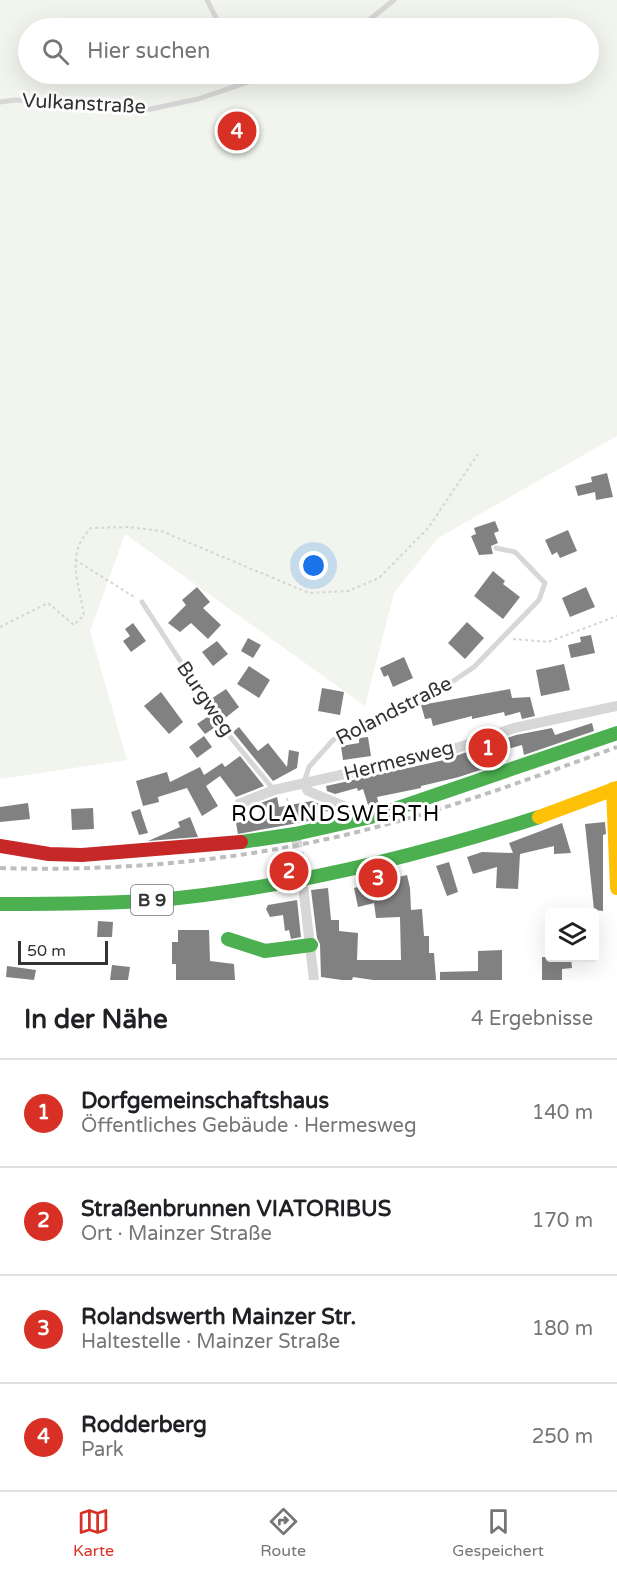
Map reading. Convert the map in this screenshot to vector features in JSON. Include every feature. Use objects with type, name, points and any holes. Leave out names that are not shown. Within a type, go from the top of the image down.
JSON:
[{"type":"street","name":"Hermesweg","points":[[238,804],[280,789],[413,760],[534,723],[616,705]]},
{"type":"street","points":[[0,846],[49,854],[82,855],[295,836],[371,817],[617,733]]},
{"type":"street","points":[[304,784],[308,791],[371,817]]},
{"type":"street","points":[[615,789],[617,888]]},
{"type":"street","name":"B 9","points":[[0,904],[110,904],[303,881],[391,862],[490,835],[615,789]]},
{"type":"street","points":[[300,860],[314,980]]},
{"type":"street","points":[[228,939],[265,951],[311,945]]},
{"type":"lane","points":[[207,0],[216,18]]},
{"type":"lane","points":[[372,18],[394,0]]},
{"type":"lane","name":"Vulkanstraße","points":[[0,102],[15,100],[146,110],[198,99],[240,84]]},
{"type":"lane","name":"Rolandstraße","points":[[304,784],[309,767],[333,740],[437,692],[474,667],[539,600],[545,583],[515,552],[496,548]]},
{"type":"lane","name":"Burgweg","points":[[142,602],[227,733],[280,789]]},
{"type":"path","points":[[0,627],[48,603],[74,625],[84,615],[75,560],[79,540],[91,528],[129,527],[161,531],[309,594],[348,591],[380,578],[428,528],[478,454]]},
{"type":"path","points":[[75,560],[142,602]]},
{"type":"path","points":[[502,638],[549,642],[617,616]]},
{"type":"path","points":[[280,789],[295,836]]},
{"type":"shaded area","points":[[0,0],[617,0],[617,436],[438,538],[394,593],[365,706],[125,534],[90,631],[127,760],[0,779]]},
{"type":"building","points":[[607,473],[613,497],[596,500],[595,492],[578,496],[575,486],[592,482],[591,477]]},
{"type":"building","points":[[495,521],[499,531],[494,533],[498,543],[491,546],[493,554],[479,555],[471,536],[476,534],[474,528]]},
{"type":"building","points":[[568,530],[577,551],[560,558],[557,552],[552,555],[545,540]]},
{"type":"building","points":[[493,571],[505,581],[503,584],[520,597],[503,619],[474,596]]},
{"type":"building","points":[[197,587],[210,602],[203,608],[221,625],[208,639],[191,623],[180,632],[168,623],[186,605],[182,600]]},
{"type":"building","points":[[586,587],[595,607],[570,617],[562,598]]},
{"type":"building","points":[[467,622],[484,638],[465,659],[448,643]]},
{"type":"building","points":[[133,623],[146,641],[131,652],[123,641],[130,636],[125,629]]},
{"type":"building","points":[[591,635],[595,653],[571,658],[568,645],[581,642],[580,637]]},
{"type":"building","points":[[248,638],[261,645],[253,658],[241,651]]},
{"type":"building","points":[[217,641],[228,654],[213,666],[202,652]]},
{"type":"building","points":[[404,657],[413,678],[393,687],[388,675],[384,677],[380,668]]},
{"type":"building","points":[[564,664],[570,690],[541,696],[536,670]]},
{"type":"building","points":[[249,666],[270,680],[259,698],[237,684]]},
{"type":"building","points":[[322,688],[344,692],[340,715],[318,711]]},
{"type":"building","points":[[226,689],[239,707],[224,719],[211,699]]},
{"type":"building","points":[[510,689],[512,698],[530,697],[535,716],[522,719],[520,712],[505,716],[504,712],[472,719],[472,716],[433,726],[431,718],[425,719],[421,705]]},
{"type":"building","points":[[161,692],[183,722],[169,734],[144,706]]},
{"type":"building","points":[[210,715],[217,726],[205,734],[197,724]]},
{"type":"building","points":[[592,723],[594,731],[524,755],[522,745],[504,750],[507,761],[459,777],[421,786],[421,788],[377,797],[379,805],[369,808],[363,789],[358,791],[357,788],[335,794],[327,791],[326,786],[444,760],[516,735],[552,728],[555,735]]},
{"type":"building","points":[[239,727],[258,751],[268,743],[287,767],[289,750],[299,752],[297,768],[273,781],[233,732]]},
{"type":"building","points":[[204,736],[212,747],[197,758],[189,747]]},
{"type":"building","points":[[368,737],[371,756],[343,760],[341,746],[359,743],[359,738]]},
{"type":"building","points":[[240,756],[264,786],[236,797],[220,776],[206,786],[218,806],[202,816],[187,788],[158,797],[159,802],[143,806],[136,781],[167,772],[170,782],[200,767],[204,775],[222,763],[225,767]]},
{"type":"building","points":[[277,797],[279,807],[312,801],[335,810],[323,812],[325,818],[238,834],[236,823],[261,818],[258,804]]},
{"type":"building","points":[[28,803],[30,819],[0,822],[0,807]]},
{"type":"building","points":[[93,808],[94,829],[72,830],[71,809]]},
{"type":"building","points":[[140,809],[148,833],[139,835],[131,812]]},
{"type":"building","points":[[190,817],[198,837],[148,841],[180,827],[178,822]]},
{"type":"building","points":[[605,822],[603,911],[594,908],[585,824]]},
{"type":"building","points":[[562,823],[571,853],[554,854],[554,846],[520,854],[518,889],[496,888],[497,867],[473,874],[467,857],[482,852],[513,853],[509,843]]},
{"type":"building","points":[[449,862],[458,892],[447,896],[436,866]]},
{"type":"building","points":[[407,875],[411,910],[422,909],[424,936],[429,936],[429,953],[434,953],[436,980],[373,980],[353,977],[352,980],[342,980],[321,977],[320,944],[317,938],[311,890],[328,888],[331,920],[339,920],[339,931],[358,933],[357,960],[401,960],[400,917],[376,918],[374,903],[358,907],[354,888]]},
{"type":"building","points":[[297,900],[301,937],[291,939],[289,930],[285,931],[283,915],[270,917],[266,909],[268,905]]},
{"type":"building","points":[[98,921],[113,922],[112,937],[97,937]]},
{"type":"building","points":[[178,930],[209,930],[210,961],[234,964],[235,980],[176,980],[176,964],[172,964],[172,942],[178,942]]},
{"type":"building","points":[[502,950],[502,980],[440,980],[440,972],[478,971],[478,951]]},
{"type":"building","points":[[542,957],[545,957],[545,962],[571,962],[572,968],[562,969],[562,980],[542,980]]},
{"type":"building","points":[[112,965],[130,967],[128,980],[110,980]]},
{"type":"building","points":[[7,966],[36,970],[34,980],[6,977]]},
{"type":"tunnel","points":[[296,838],[300,860]]},
{"type":"railway","points":[[0,868],[97,868],[145,865],[194,861],[290,847],[337,837],[443,808],[617,747]]},
{"type":"traffic: fast","points":[[241,842],[295,834],[371,817],[617,733]]},
{"type":"traffic: fast","points":[[0,904],[159,900],[256,888],[399,858],[539,817]]},
{"type":"traffic: fast","points":[[228,939],[265,951],[311,945]]},
{"type":"traffic: slow","points":[[539,817],[617,788]]},
{"type":"traffic: slow","points":[[613,789],[617,888]]},
{"type":"traffic: jam","points":[[0,846],[49,854],[82,855],[241,842]]},
{"type":"place","name":"Rodderberg","points":[[237,131]]},
{"type":"place","name":"Dorfgemeinschaftshaus","points":[[488,748]]},
{"type":"place","name":"Straßenbrunnen VIATORIBUS","points":[[289,871]]},
{"type":"place","name":"Rolandswerth Mainzer Str.","points":[[378,878]]},
{"type":"district","name":"ROLANDSWERTH","points":[[336,814]]}]
